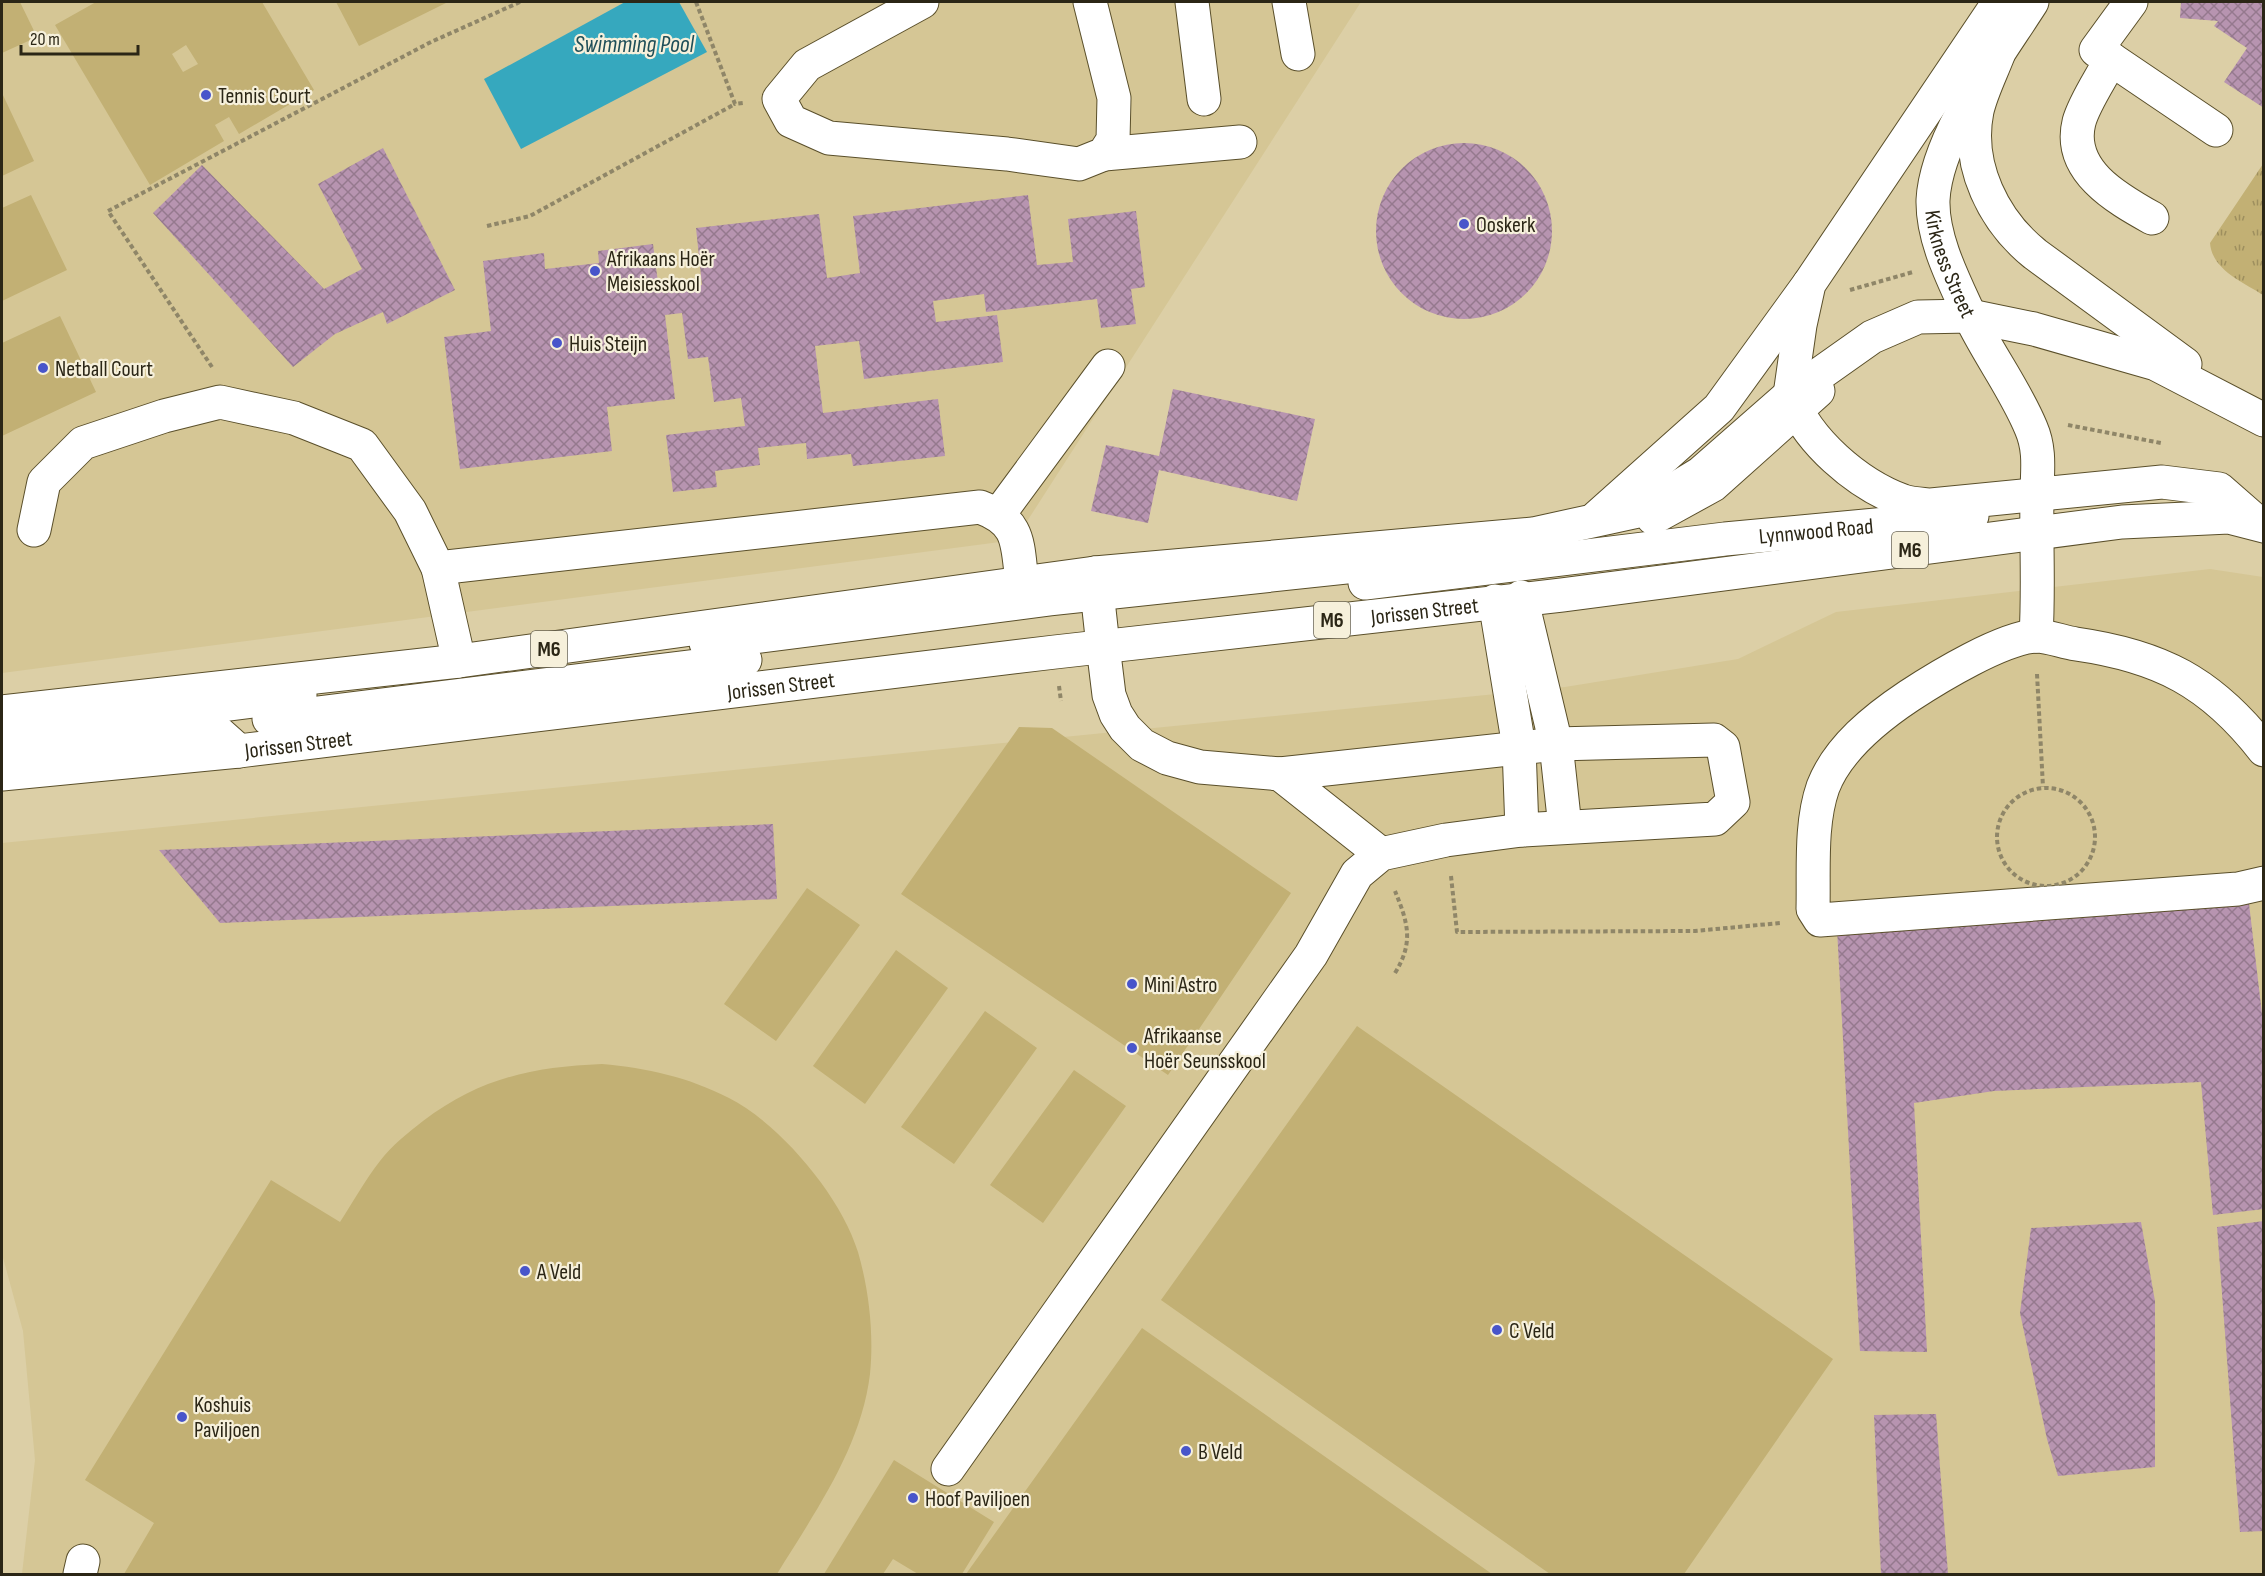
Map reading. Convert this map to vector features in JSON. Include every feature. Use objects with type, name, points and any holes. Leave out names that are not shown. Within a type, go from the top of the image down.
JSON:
[{"type":"main road","points":[[922,2],[807,65],[779,99],[791,121],[829,138],[1007,154],[1079,164],[1104,153],[1240,142]]},
{"type":"main road","points":[[1090,2],[1114,98],[1113,140],[1104,153]]},
{"type":"main road","points":[[1192,2],[1204,99]]},
{"type":"main road","points":[[1290,2],[1298,54]]},
{"type":"main road","points":[[1594,520],[1719,408],[1809,284],[1999,2]]},
{"type":"main road","name":"Kirkness Street","points":[[2032,2],[1958,122],[1943,159],[1933,199],[1938,237],[1973,321],[2031,429],[2038,452],[2040,476],[2036,636]]},
{"type":"main road","points":[[2131,2],[2096,51],[2216,130]]},
{"type":"main road","points":[[1998,55],[1977,112],[1976,156],[1985,192],[2000,216],[2018,240],[2035,254],[2251,413]]},
{"type":"main road","points":[[2111,59],[2079,121],[2077,149],[2086,169],[2102,186],[2152,218]]},
{"type":"main road","points":[[1542,547],[1637,525],[1675,508],[1713,485],[1793,403],[1800,325],[1809,284]]},
{"type":"main road","name":"M6","points":[[1542,547],[1594,520],[1634,512],[1701,473],[1793,403],[1872,337],[1918,317],[2034,329],[2156,364],[2251,413]]},
{"type":"main road","points":[[999,514],[1108,366]]},
{"type":"main road","points":[[34,530],[44,482],[83,443],[164,416],[220,402],[294,418],[362,445],[410,510],[438,568],[459,661]]},
{"type":"main road","points":[[1793,403],[1819,440],[1847,468],[1881,490],[1905,501],[1931,505],[2038,511],[2162,482],[2218,489],[2262,520]]},
{"type":"main road","points":[[438,568],[980,507],[999,514],[1012,528],[1022,582]]},
{"type":"main road","name":"Lynnwood Road","points":[[1542,547],[1725,539],[2038,511],[2122,522],[2229,517],[2262,520]]},
{"type":"main road","name":"Lynnwood Road","points":[[1562,595],[2038,511]]},
{"type":"main road","name":"Jorissen Street","points":[[2,733],[1099,607],[1542,547]]},
{"type":"main road","name":"Jorissen Street","points":[[2,752],[211,726],[1542,547]]},
{"type":"main road","name":"Jorissen Street","points":[[2,712],[459,661],[1022,582],[1099,607]]},
{"type":"main road","name":"Jorissen Street","points":[[2,774],[239,751],[1099,607],[1508,599],[1562,595]]},
{"type":"main road","points":[[1508,599],[1556,744],[1565,827]]},
{"type":"main road","points":[[1508,599],[1519,747],[1522,830]]},
{"type":"main road","points":[[948,1469],[1311,954],[1356,874],[1381,854],[1446,840],[1522,830],[1715,819],[1733,802],[1723,747],[1714,740],[1556,744],[1280,774],[1200,767],[1167,758],[1142,745],[1125,728],[1116,714],[1109,695],[1099,607]]},
{"type":"main road","points":[[2264,750],[2250,733],[2189,678],[2125,652],[2036,636],[1997,647],[1935,678],[1895,705],[1840,756],[1823,787],[1817,813],[1813,909],[1820,920],[2238,889],[2264,884]]},
{"type":"main road","points":[[211,726],[239,751]]},
{"type":"main road","points":[[1280,774],[1381,854]]},
{"type":"path","points":[[238,406],[108,211],[431,42],[520,2]]},
{"type":"path","points":[[696,2],[735,104]]},
{"type":"path","points":[[487,226],[530,216],[735,104],[779,99]]},
{"type":"path","points":[[1841,292],[1919,270]]},
{"type":"path","points":[[2036,636],[2043,787]]},
{"type":"path","points":[[2043,787],[2059,788],[2073,795],[2093,820],[2095,834],[2094,851],[2082,870],[2061,884],[2046,887],[2030,884],[2015,876],[2004,863],[1997,847],[1996,830],[2001,814],[2012,800],[2026,791],[2043,787]]},
{"type":"path","points":[[1446,840],[1457,932],[1695,931],[1820,920]]},
{"type":"path","points":[[1381,854],[1408,922],[1406,956],[1395,973]]},
{"type":"shaded area","name":"Afrikaans Hoër Meisiesskool","points":[[2,2],[1361,2],[1015,540],[2,673]]},
{"type":"shaded area","name":"Afrikaanse Hoër Seunsskool","points":[[2210,569],[2263,577],[2263,1574],[22,1574],[35,1460],[23,1331],[2,1254],[2,843],[1565,687],[1738,659],[1836,612]]},
{"type":"green space","points":[[2,2],[20,2],[37,37],[2,53]]},
{"type":"green space","points":[[96,2],[262,2],[314,90],[239,134],[229,117],[215,125],[224,141],[150,185],[55,25]],"holes":[[[186,45],[198,64],[183,72],[172,54]]]},
{"type":"green space","name":"Tennis Court","points":[[336,2],[448,2],[359,46]]},
{"type":"green space","points":[[2,93],[34,161],[2,176]]},
{"type":"green space","points":[[2263,164],[2263,295],[2222,268],[2216,261],[2210,243]]},
{"type":"green space","points":[[31,195],[67,270],[2,301],[2,208]]},
{"type":"green space","name":"Netball Court","points":[[60,316],[96,392],[2,436],[2,343]]},
{"type":"green space","name":"Mini Astro","points":[[1019,727],[1052,728],[1291,893],[1168,1075],[901,894]]},
{"type":"green space","points":[[807,888],[860,925],[776,1041],[724,1004]]},
{"type":"green space","points":[[896,950],[948,988],[865,1104],[813,1066]]},
{"type":"green space","points":[[985,1011],[1037,1048],[954,1164],[901,1127]]},
{"type":"green space","name":"C Veld","points":[[1357,1026],[1833,1359],[1684,1574],[1550,1574],[1161,1300]]},
{"type":"green space","points":[[602,1064],[635,1068],[683,1079],[729,1098],[748,1110],[788,1143],[806,1164],[838,1208],[850,1230],[858,1252],[868,1297],[871,1328],[870,1374],[865,1401],[847,1453],[821,1503],[777,1574],[124,1574],[154,1523],[85,1480],[271,1180],[340,1222],[385,1155],[395,1144],[444,1106],[486,1085],[530,1072]]},
{"type":"green space","points":[[1074,1070],[1126,1106],[1043,1223],[990,1185]]},
{"type":"green space","name":"B Veld","points":[[1142,1328],[1492,1574],[966,1574]]},
{"type":"green space","name":"Hoof Paviljoen","points":[[894,1460],[994,1522],[962,1574],[918,1574],[893,1559],[883,1574],[824,1574]]},
{"type":"water","name":"Swimming Pool","points":[[625,2],[679,2],[707,52],[521,149],[484,79]]},
{"type":"building","points":[[2181,2],[2264,2],[2264,108],[2224,82],[2247,48],[2214,26],[2218,21],[2180,18]]},
{"type":"building","name":"Ooskerk","points":[[1464,143],[1498,150],[1513,158],[1526,169],[1537,182],[1545,197],[1552,231],[1545,265],[1537,280],[1526,293],[1513,304],[1498,312],[1464,319],[1430,312],[1415,304],[1402,293],[1391,280],[1383,265],[1376,231],[1383,197],[1391,182],[1402,169],[1415,158],[1430,150]]},
{"type":"building","points":[[383,148],[455,290],[387,324],[383,312],[335,334],[293,367],[153,213],[202,165],[324,289],[362,269],[318,184]]},
{"type":"building","name":"Huis Steijn","points":[[1028,195],[1037,265],[1073,262],[1068,219],[1136,211],[1145,287],[1131,289],[1136,324],[1101,328],[1097,299],[986,312],[984,294],[933,301],[936,322],[997,315],[1003,362],[864,379],[859,341],[815,346],[823,413],[938,399],[945,456],[853,466],[851,454],[807,459],[806,443],[758,448],[760,465],[715,471],[717,487],[673,492],[666,435],[745,426],[741,398],[714,402],[708,357],[688,359],[682,313],[665,315],[675,399],[607,407],[612,451],[460,469],[444,337],[491,331],[483,261],[544,253],[545,269],[599,263],[598,251],[653,244],[659,290],[702,285],[696,228],[819,214],[827,278],[860,273],[853,216]]},
{"type":"building","points":[[1173,389],[1315,419],[1297,501],[1159,470],[1148,523],[1091,511],[1106,445],[1159,456]]},
{"type":"building","points":[[773,824],[777,899],[220,923],[159,850]]},
{"type":"building","points":[[2248,895],[2264,1031],[2264,1209],[2213,1215],[2201,1082],[1994,1091],[1914,1103],[1927,1352],[1860,1351],[1837,929]]},
{"type":"building","points":[[2264,1221],[2264,1531],[2240,1532],[2217,1227]]},
{"type":"building","points":[[2141,1222],[2155,1301],[2155,1467],[2058,1476],[2047,1439],[2020,1313],[2031,1228]]},
{"type":"building","points":[[1936,1414],[1948,1574],[1881,1574],[1874,1415]]},
{"type":"place","name":"Tennis Court","points":[[206,95]]},
{"type":"place","name":"Ooskerk","points":[[1464,224]]},
{"type":"place","name":"Afrikaans Hoër Meisiesskool","points":[[595,271]]},
{"type":"place","name":"Huis Steijn","points":[[557,343]]},
{"type":"place","name":"Netball Court","points":[[43,368]]},
{"type":"place","name":"Mini Astro","points":[[1132,984]]},
{"type":"place","name":"Afrikaanse Hoër Seunsskool","points":[[1132,1048]]},
{"type":"place","name":"A Veld","points":[[525,1271]]},
{"type":"place","name":"C Veld","points":[[1497,1330]]},
{"type":"place","name":"Koshuis Paviljoen","points":[[182,1417]]},
{"type":"place","name":"B Veld","points":[[1186,1451]]},
{"type":"place","name":"Hoof Paviljoen","points":[[913,1498]]}]
